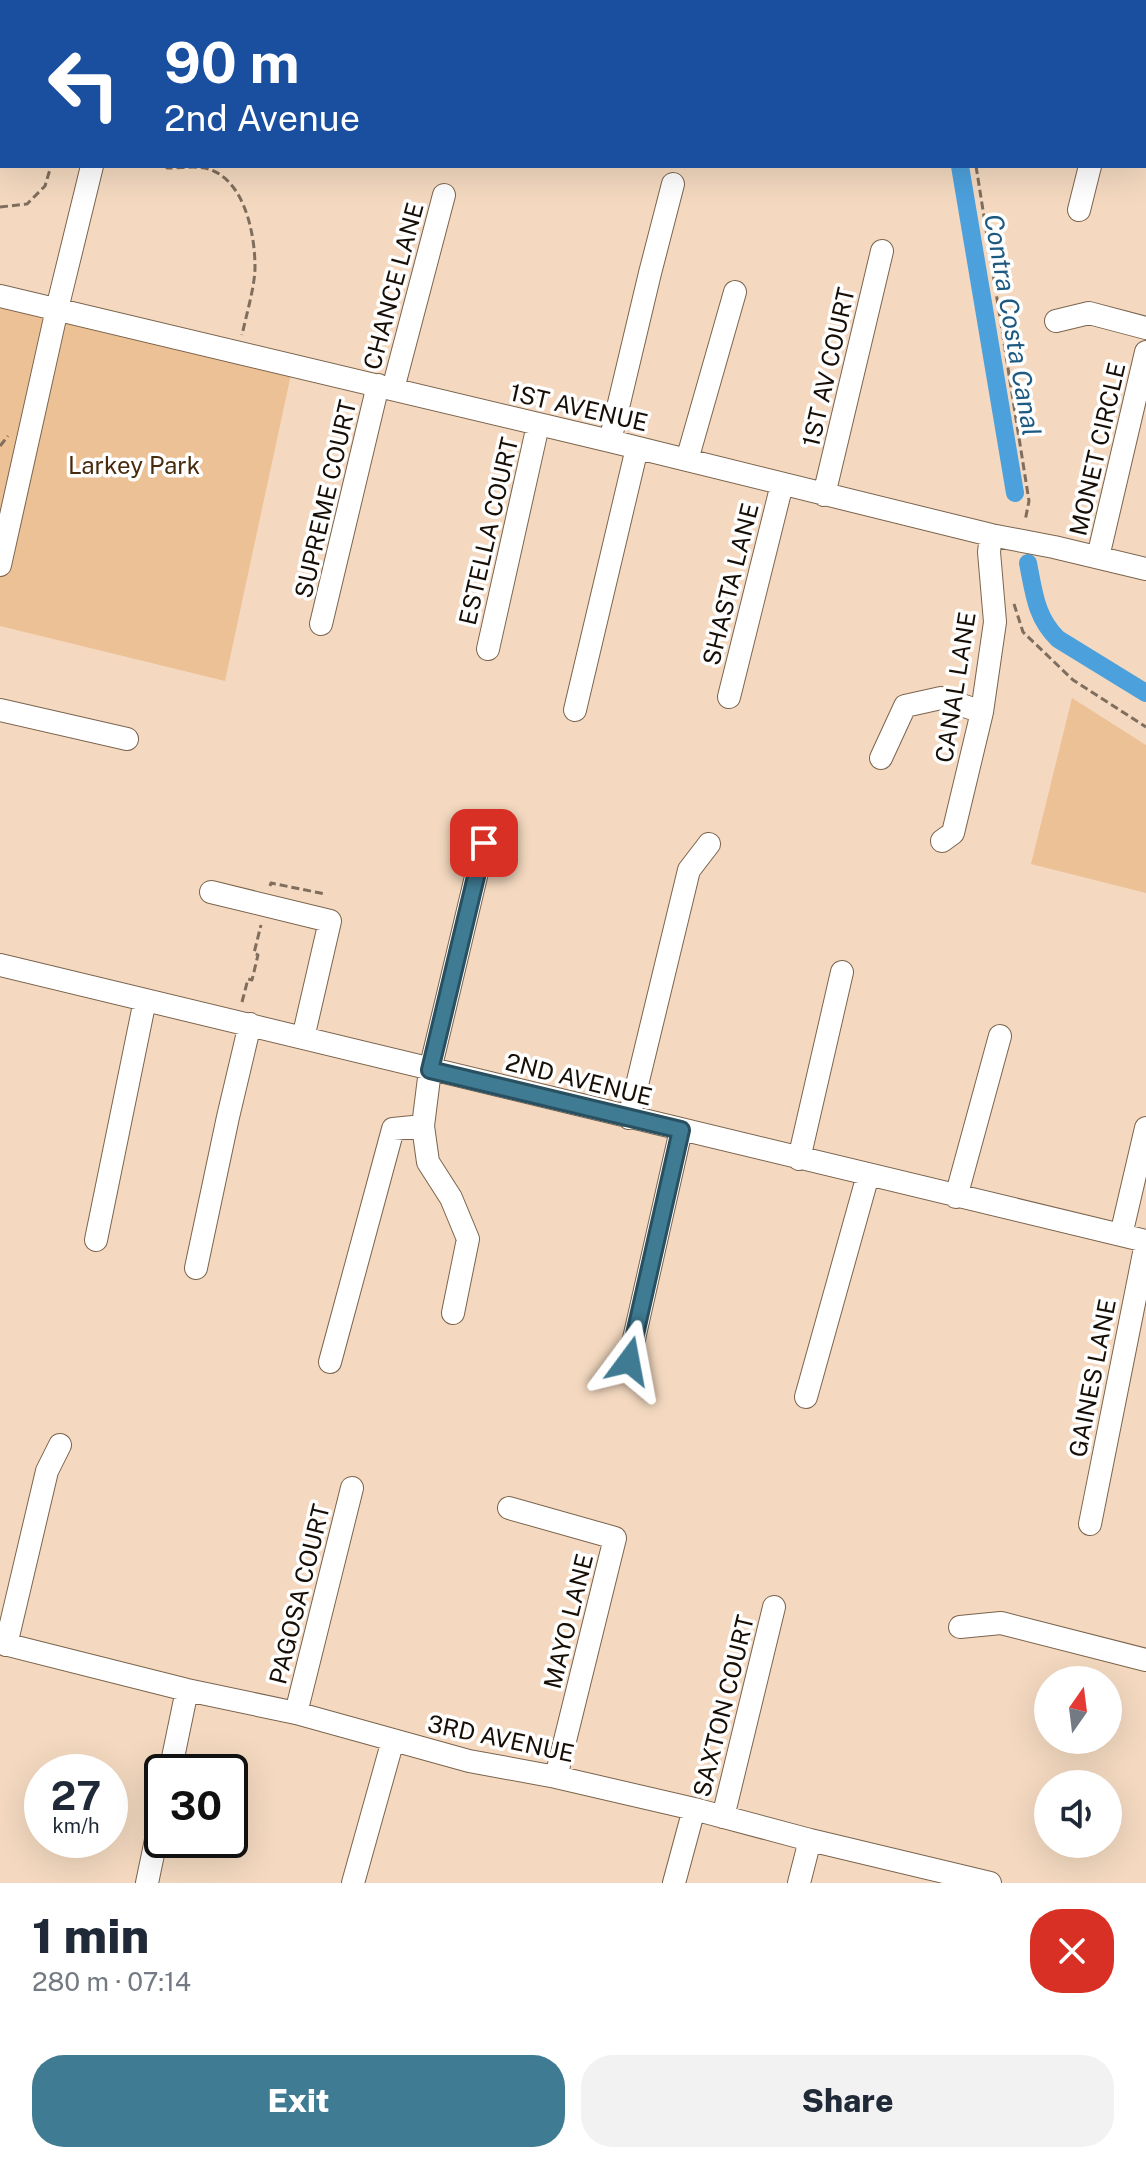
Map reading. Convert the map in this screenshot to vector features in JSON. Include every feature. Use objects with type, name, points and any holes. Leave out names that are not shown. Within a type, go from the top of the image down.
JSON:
[{"type":"street","points":[[0,565],[92,168]]},
{"type":"street","points":[[1079,210],[1090,168]]},
{"type":"street","points":[[610,441],[673,184]]},
{"type":"street","name":"CHANCE LANE","points":[[386,387],[444,195]]},
{"type":"street","name":"1ST AV COURT","points":[[824,495],[882,251]]},
{"type":"street","points":[[687,460],[735,292]]},
{"type":"street","name":"1ST AVENUE","points":[[0,296],[991,535],[1146,569]]},
{"type":"street","points":[[1056,321],[1089,313],[1146,328]]},
{"type":"street","name":"MONET CIRCLE","points":[[1098,557],[1146,352]]},
{"type":"street","name":"SUPREME COURT","points":[[321,624],[386,387]]},
{"type":"street","name":"ESTELLA COURT","points":[[488,649],[538,425]]},
{"type":"street","points":[[575,710],[637,448]]},
{"type":"street","name":"SHASTA LANE","points":[[729,697],[782,484]]},
{"type":"street","name":"CANAL LANE","points":[[942,841],[953,833],[982,712],[995,622],[989,552],[991,535]]},
{"type":"street","points":[[881,758],[905,706],[941,698],[982,712]]},
{"type":"street","points":[[0,710],[127,739]]},
{"type":"street","points":[[453,1313],[468,1239],[451,1198],[428,1162],[423,1126],[430,1070],[484,843]]},
{"type":"street","points":[[629,1118],[689,870],[709,844]]},
{"type":"street","points":[[211,892],[330,921],[303,1038]]},
{"type":"street","name":"2ND AVENUE","points":[[0,965],[145,1000],[245,1015],[303,1038],[430,1070],[1146,1242]]},
{"type":"street","points":[[799,1159],[842,972]]},
{"type":"street","points":[[96,1240],[145,1000]]},
{"type":"street","points":[[196,1268],[228,1117],[245,1015]]},
{"type":"street","points":[[956,1197],[1000,1036]]},
{"type":"street","points":[[330,1362],[393,1129],[423,1126]]},
{"type":"street","points":[[1121,1235],[1146,1128]]},
{"type":"street","points":[[629,1361],[681,1130]]},
{"type":"street","points":[[806,1397],[868,1175]]},
{"type":"street","name":"GAINES LANE","points":[[1090,1524],[1146,1242]]},
{"type":"street","points":[[3,1644],[47,1471],[60,1445]]},
{"type":"street","name":"PAGOSA COURT","points":[[296,1713],[352,1488]]},
{"type":"street","name":"MAYO LANE","points":[[509,1508],[615,1538],[556,1777]]},
{"type":"street","name":"SAXTON COURT","points":[[723,1817],[774,1607]]},
{"type":"street","points":[[960,1627],[1001,1623],[1146,1660]]},
{"type":"street","name":"3RD AVENUE","points":[[3,1644],[187,1690],[296,1713],[469,1761],[556,1777],[694,1809],[990,1883]]},
{"type":"street","points":[[174,1754],[187,1690]]},
{"type":"street","points":[[353,1883],[393,1740]]},
{"type":"street","points":[[674,1883],[694,1809]]},
{"type":"street","points":[[799,1883],[810,1840]]},
{"type":"street","points":[[147,1883],[152,1858]]},
{"type":"path","points":[[0,207],[27,204],[45,186],[50,168]]},
{"type":"path","points":[[167,168],[205,168],[225,177],[241,198],[249,225],[255,269],[239,352]]},
{"type":"path","points":[[976,168],[1029,501],[1026,520],[1017,539]]},
{"type":"path","points":[[1011,592],[1023,632],[1073,680],[1146,727]]},
{"type":"path","points":[[245,1015],[248,979],[252,980],[258,955],[254,953],[271,883],[325,894]]},
{"type":"green space","name":"Larkey Park","points":[[0,296],[293,365],[225,681],[0,626]]},
{"type":"green space","points":[[1072,698],[1146,745],[1146,893],[1031,864]]},
{"type":"waterway","name":"Contra Costa Canal","points":[[960,168],[1015,493]]},
{"type":"waterway","name":"Contra Costa Canal","points":[[1028,563],[1037,604],[1045,622],[1058,639],[1146,693]]},
{"type":"route","points":[[484,843],[430,1070],[681,1130],[629,1361]]}]
